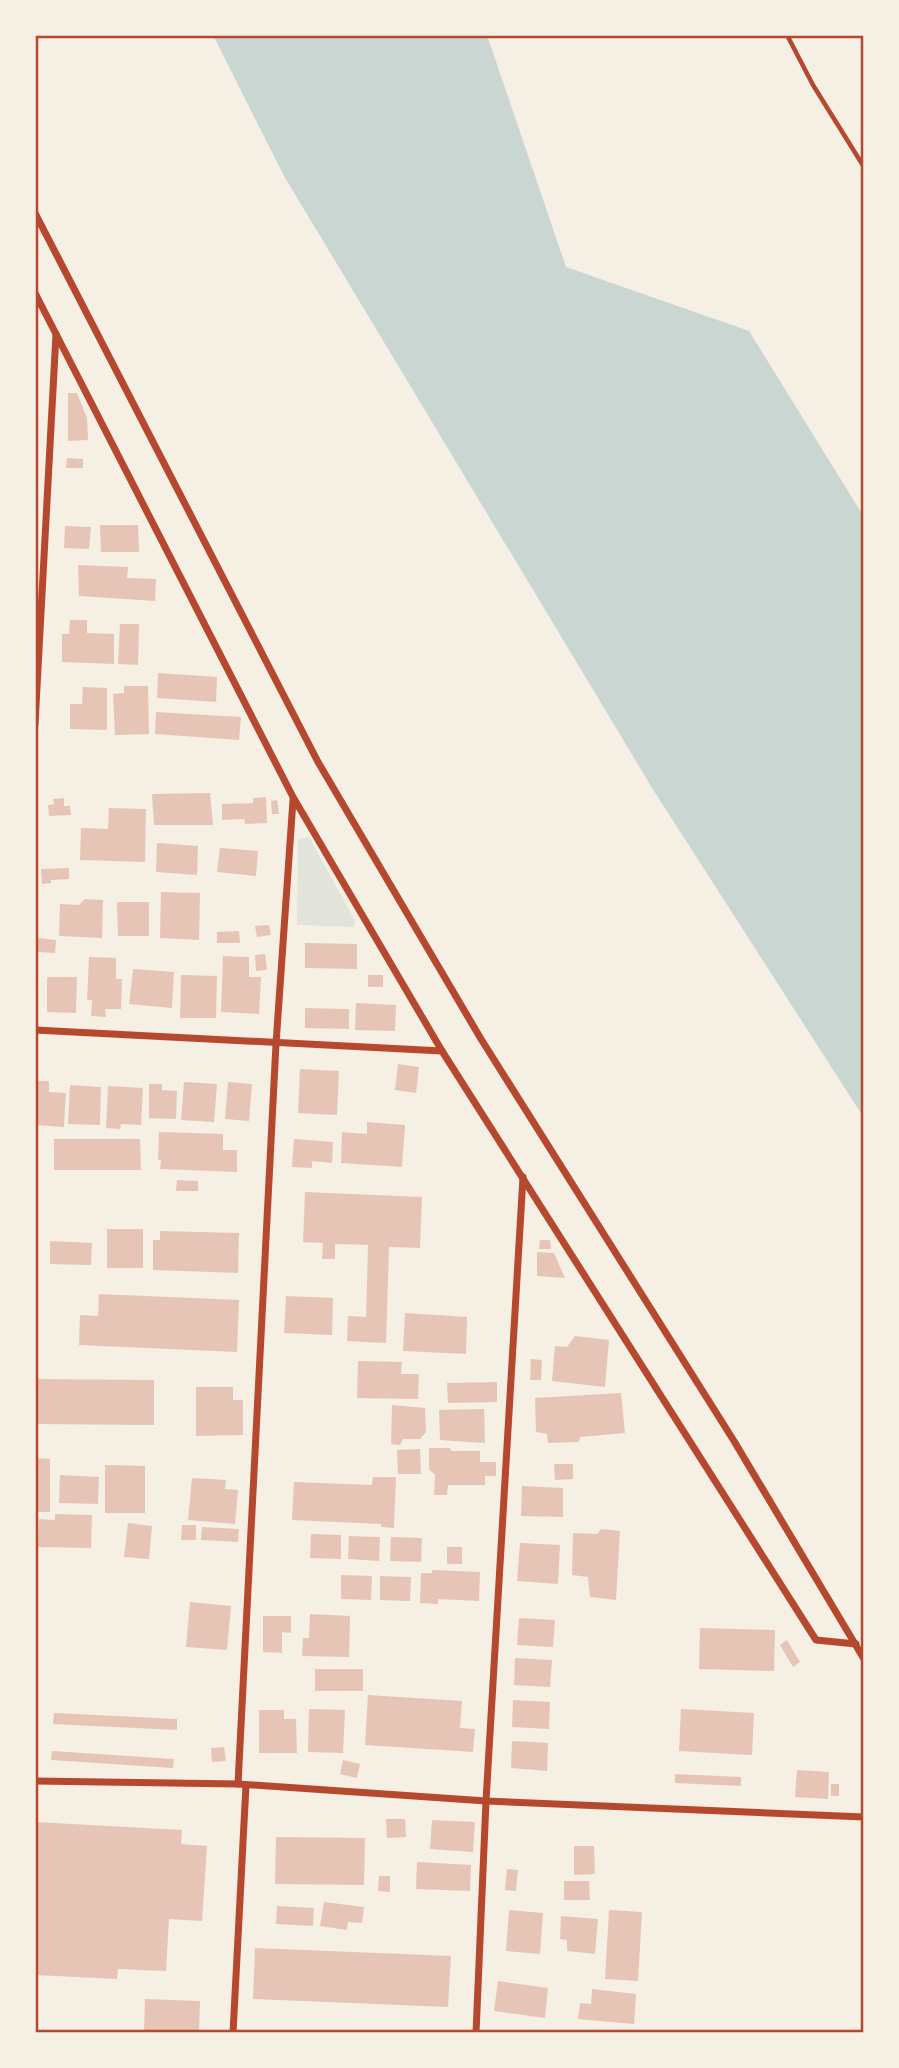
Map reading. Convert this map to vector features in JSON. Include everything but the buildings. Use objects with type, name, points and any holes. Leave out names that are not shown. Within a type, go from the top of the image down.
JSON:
[{"type":"street","points":[[35,213],[318,762],[481,1039],[734,1441],[864,1659]]},
{"type":"street","points":[[35,293],[293,797],[442,1051],[816,1640],[856,1644]]},
{"type":"street","points":[[35,724],[56,333]]},
{"type":"street","points":[[233,2033],[276,1044],[293,797]]},
{"type":"street","points":[[35,1031],[442,1051]]},
{"type":"street","points":[[476,2033],[486,1801],[523,1177]]},
{"type":"street","points":[[35,1781],[242,1785],[486,1801],[864,1817]]},
{"type":"path","points":[[787,35],[813,85],[864,167]]},
{"type":"shaded area","points":[[213,35],[487,35],[566,267],[749,331],[864,517],[864,1118],[654,791],[284,176]]},
{"type":"shaded area","points":[[309,837],[355,921],[354,927],[297,925],[298,839]]}]
